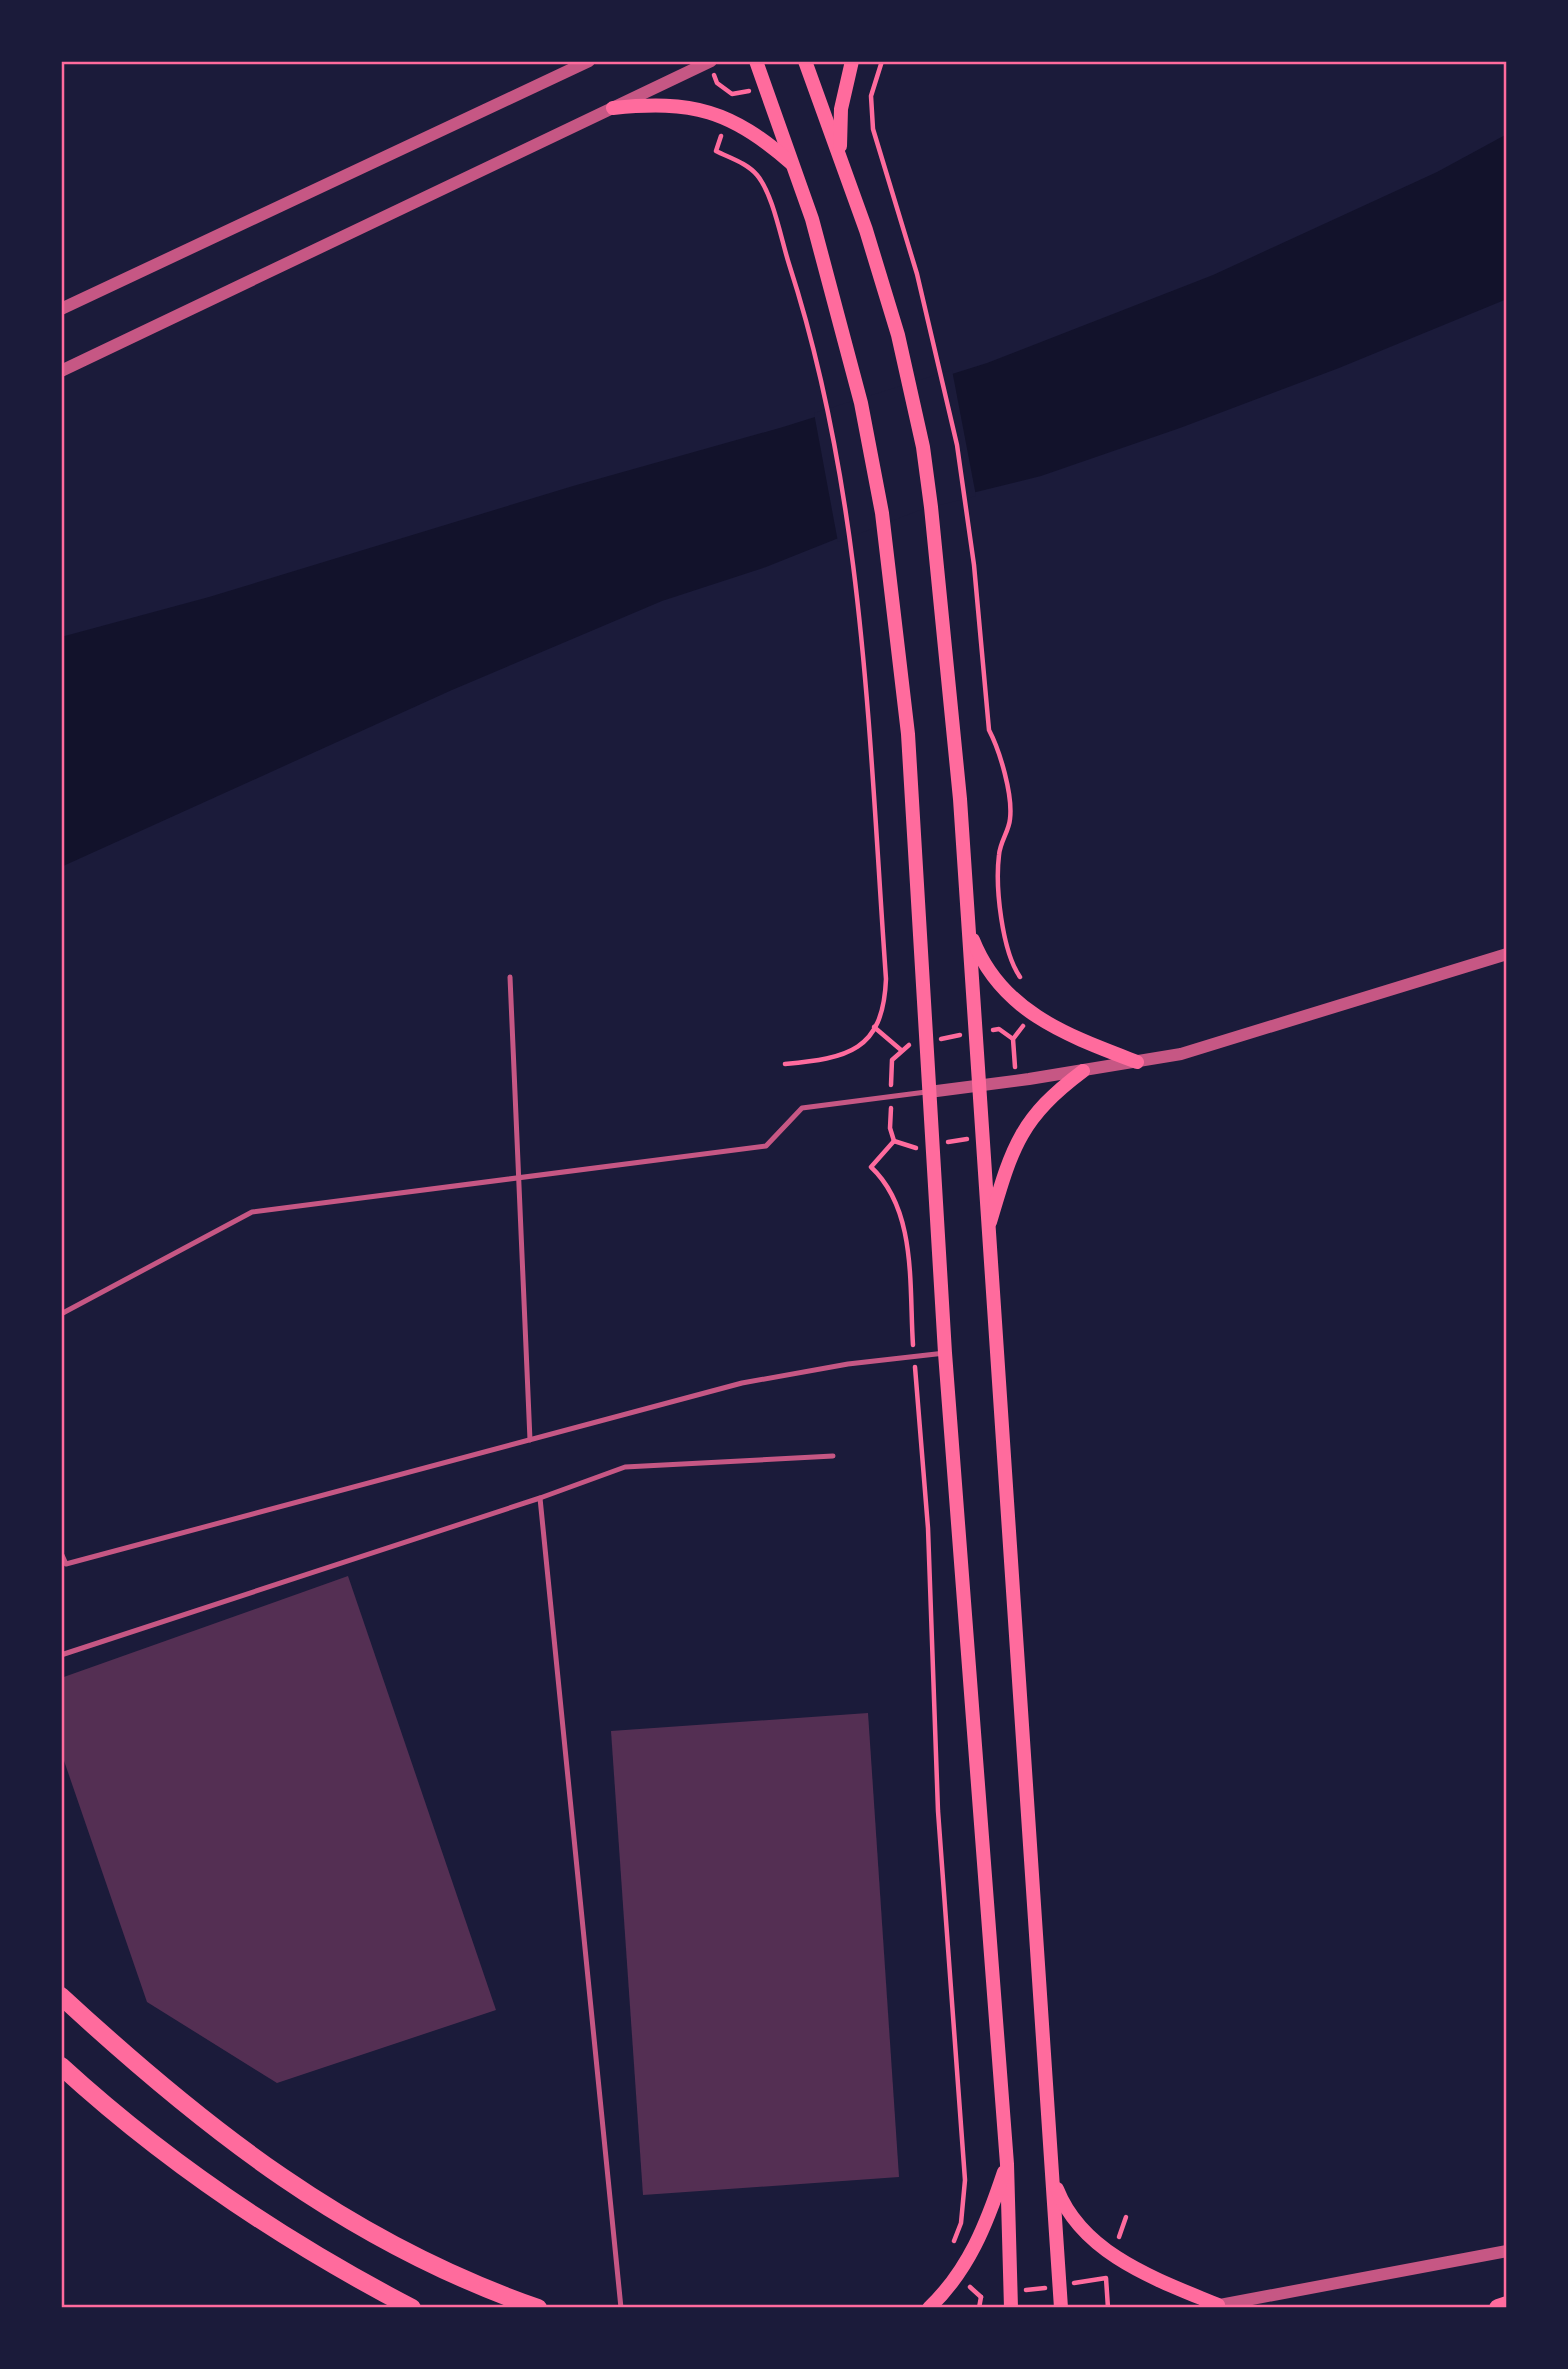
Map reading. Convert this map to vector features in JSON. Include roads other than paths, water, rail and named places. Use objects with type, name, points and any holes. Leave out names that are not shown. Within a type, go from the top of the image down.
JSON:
[{"type":"main road","points":[[756,61],[794,165],[848,347],[872,454],[890,576],[908,734],[945,1353],[1007,2164],[1011,2308]]},
{"type":"main road","points":[[806,61],[840,155],[898,335],[923,447],[938,569],[955,735],[1061,2308]]},
{"type":"main road","points":[[840,155],[841,109],[852,61]]},
{"type":"main road","points":[[613,108],[664,105],[716,114],[753,132],[794,165]]},
{"type":"main road","points":[[968,927],[980,956],[994,978],[1031,1015],[1052,1028],[1137,1062]]},
{"type":"main road","points":[[987,1233],[1022,1132],[1036,1111],[1083,1071]]},
{"type":"main road","points":[[61,1996],[212,2129],[291,2186],[441,2271],[538,2308]]},
{"type":"main road","points":[[61,2066],[174,2160],[255,2218],[350,2276],[412,2308]]},
{"type":"main road","points":[[929,2308],[957,2275],[979,2240],[1007,2164]]},
{"type":"main road","points":[[1052,2178],[1062,2203],[1088,2234],[1113,2256],[1211,2306]]},
{"type":"main road","points":[[1498,2308],[1507,2305]]},
{"type":"street","points":[[61,309],[589,61]]},
{"type":"street","points":[[61,371],[711,61]]},
{"type":"street","points":[[929,1092],[1137,1062],[1222,1043],[1507,954]]},
{"type":"street","points":[[1211,2306],[1507,2251]]},
{"type":"lane","points":[[510,977],[530,1440]]},
{"type":"lane","points":[[61,1314],[252,1212],[766,1146],[802,1108],[929,1092]]},
{"type":"lane","points":[[61,1553],[66,1564],[742,1383],[848,1364],[945,1353]]},
{"type":"lane","points":[[61,1655],[540,1498],[625,1467],[833,1456]]},
{"type":"lane","points":[[540,1498],[621,2308]]}]
